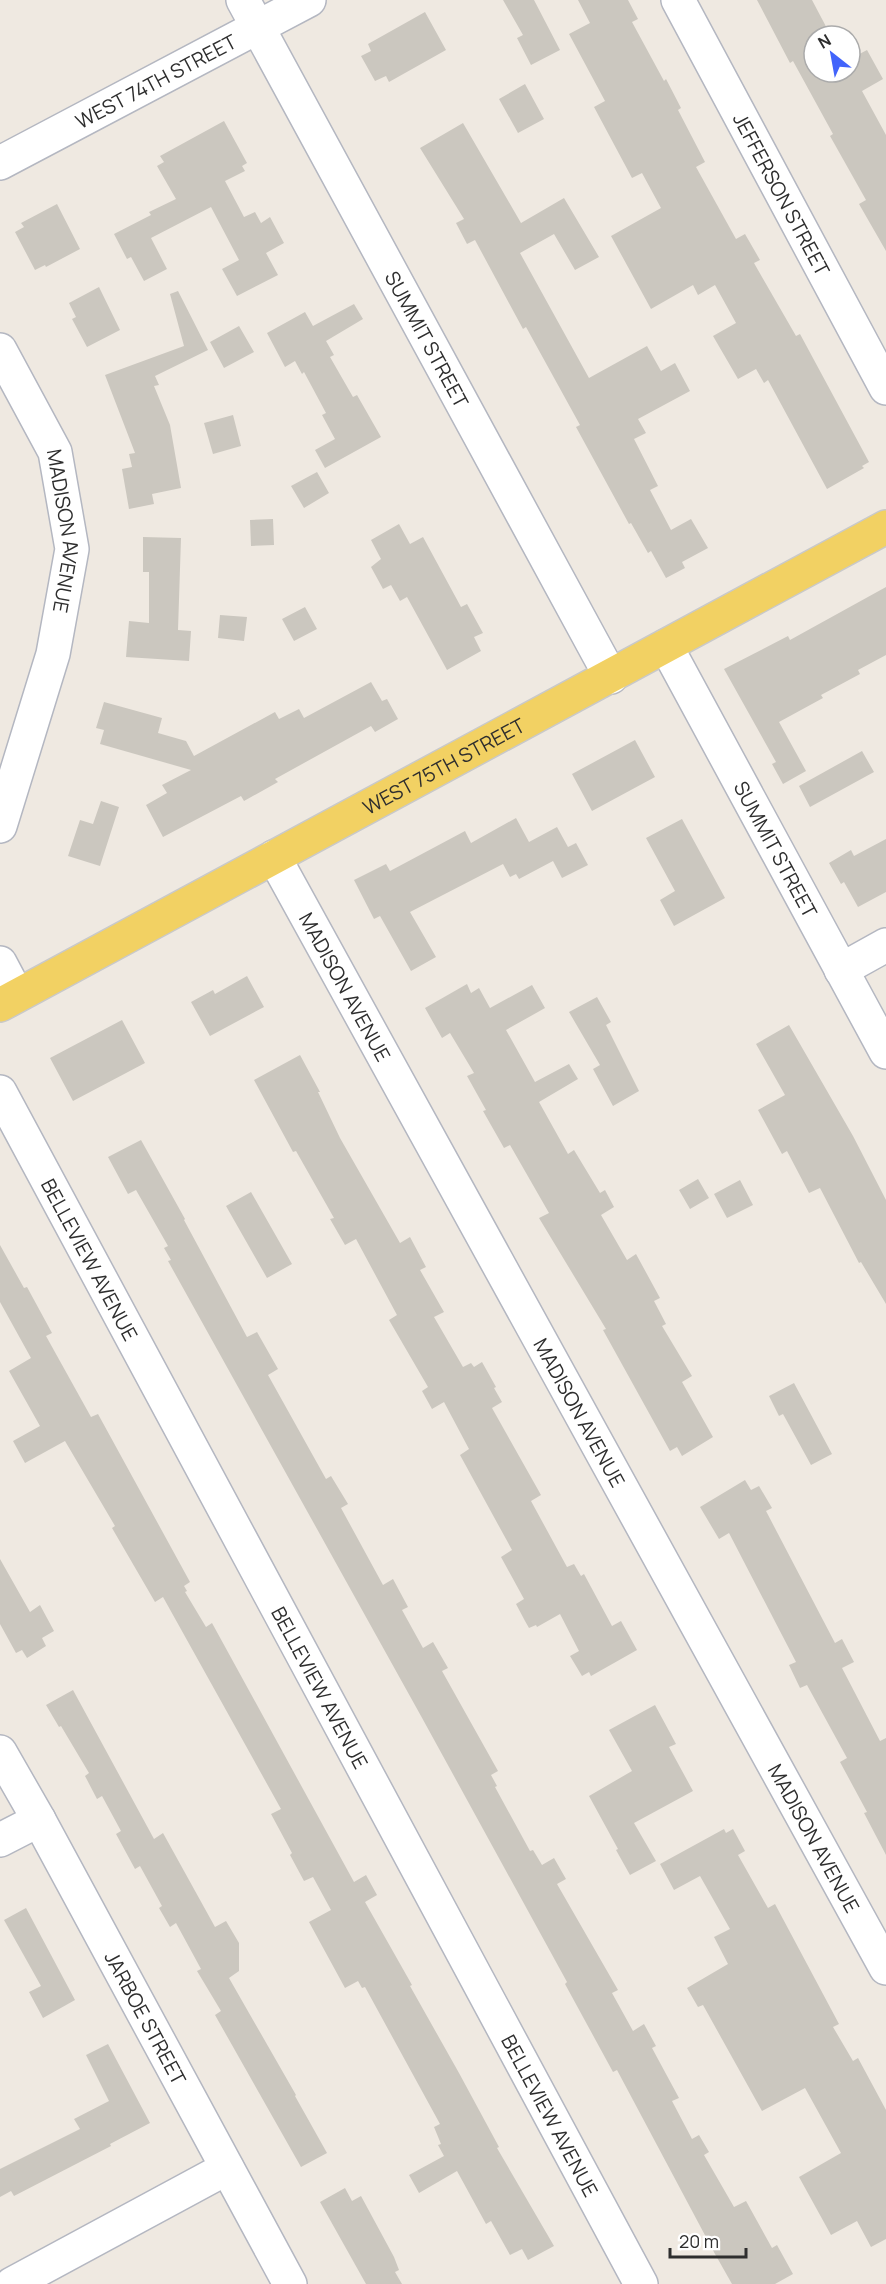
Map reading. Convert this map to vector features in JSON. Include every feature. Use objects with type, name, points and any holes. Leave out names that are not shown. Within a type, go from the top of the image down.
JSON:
[{"type":"main road","name":"WEST 75TH STREET","points":[[9,1000],[886,527]]},
{"type":"street","name":"WEST 74TH STREET","points":[[0,163],[250,13],[309,0]]},
{"type":"street","name":"JEFFERSON STREET","points":[[678,0],[886,388]]},
{"type":"street","name":"SUMMIT STREET","points":[[250,13],[611,677]]},
{"type":"street","name":"MADISON AVENUE","points":[[0,351],[55,452],[72,549],[53,654],[0,826]]},
{"type":"street","name":"SUMMIT STREET","points":[[666,646],[886,1052]]},
{"type":"street","name":"MADISON AVENUE","points":[[274,857],[886,1968]]},
{"type":"street","points":[[841,970],[886,945]]},
{"type":"street","points":[[0,963],[9,1000]]},
{"type":"street","name":"BELLEVIEW AVENUE","points":[[0,1092],[641,2284]]},
{"type":"street","name":"JARBOE STREET","points":[[0,1752],[290,2284]]},
{"type":"street","points":[[0,1840],[39,1821]]},
{"type":"street","points":[[12,2284],[227,2168]]},
{"type":"building","points":[[503,0],[534,0],[560,50],[531,65],[517,38],[523,35]]},
{"type":"building","points":[[578,0],[628,0],[638,19],[632,22],[664,81],[666,79],[681,108],[678,110],[705,162],[696,167],[736,239],[745,234],[760,260],[754,263],[796,336],[800,334],[869,462],[862,466],[864,468],[827,489],[768,380],[764,383],[756,369],[738,379],[713,336],[736,323],[715,285],[698,295],[693,285],[651,309],[611,236],[661,208],[642,173],[632,178],[594,107],[605,101],[569,34],[590,23]]},
{"type":"building","points":[[757,0],[812,0],[825,24],[802,24],[802,77],[793,61],[790,63]]},
{"type":"building","points":[[425,12],[446,50],[389,82],[386,76],[375,81],[361,56],[371,51],[368,44]]},
{"type":"building","points":[[867,50],[883,79],[862,91],[886,135],[886,251],[859,204],[866,200],[830,136],[833,134],[806,84],[862,84],[862,53]]},
{"type":"building","points":[[525,84],[544,119],[518,133],[499,99]]},
{"type":"building","points":[[224,121],[247,163],[242,166],[245,171],[225,181],[244,217],[255,212],[261,223],[270,217],[284,243],[266,253],[278,275],[237,296],[222,269],[239,260],[211,207],[151,238],[167,269],[144,281],[131,257],[127,259],[114,234],[151,215],[149,212],[176,199],[157,166],[164,162],[160,156]]},
{"type":"building","points":[[463,123],[521,223],[564,198],[599,257],[575,270],[554,234],[520,253],[589,378],[647,346],[661,371],[675,363],[690,391],[638,419],[646,433],[634,439],[658,486],[650,490],[671,530],[691,519],[708,548],[682,562],[685,568],[666,578],[651,551],[648,553],[631,523],[629,524],[576,427],[580,425],[526,327],[523,329],[475,240],[467,244],[456,223],[464,219],[420,148]]},
{"type":"building","points":[[57,204],[80,249],[46,267],[45,265],[35,270],[15,232],[24,227],[21,223]]},
{"type":"building","points":[[99,287],[120,330],[87,347],[72,319],[76,317],[69,303]]},
{"type":"building","points":[[178,291],[208,350],[155,376],[159,385],[154,386],[170,425],[181,488],[152,494],[154,504],[129,509],[122,469],[132,467],[129,454],[135,453],[105,375],[184,346],[170,294]]},
{"type":"building","points":[[354,304],[363,319],[326,341],[334,355],[330,357],[353,397],[357,395],[381,437],[325,468],[315,450],[335,439],[322,415],[326,413],[304,372],[302,374],[295,361],[285,367],[267,333],[305,312],[313,326]]},
{"type":"building","points":[[239,326],[254,352],[224,368],[210,342]]},
{"type":"building","points":[[233,415],[241,446],[213,454],[204,423]]},
{"type":"building","points":[[317,472],[329,493],[304,508],[291,486]]},
{"type":"building","points":[[273,519],[274,545],[251,546],[250,520]]},
{"type":"building","points":[[399,524],[410,544],[423,537],[461,607],[467,604],[483,633],[474,637],[481,651],[447,670],[407,597],[400,601],[391,585],[383,589],[371,567],[381,559],[371,540]]},
{"type":"building","points":[[143,537],[181,538],[178,630],[191,631],[189,661],[126,657],[129,621],[149,623],[149,572],[143,572]]},
{"type":"building","points":[[886,587],[886,655],[858,670],[860,674],[821,695],[823,698],[779,722],[806,771],[783,784],[772,764],[776,762],[724,669],[788,636],[790,640]]},
{"type":"building","points":[[305,607],[317,629],[294,641],[282,619]]},
{"type":"building","points":[[220,615],[247,617],[244,641],[218,638]]},
{"type":"building","points":[[371,682],[382,701],[387,699],[398,719],[375,732],[371,726],[275,779],[278,782],[244,801],[241,796],[163,837],[146,805],[167,793],[162,785],[191,770],[100,744],[104,730],[96,728],[104,702],[162,718],[158,733],[186,741],[194,756],[275,712],[279,719],[299,709],[304,718]]},
{"type":"building","points":[[635,740],[655,777],[592,811],[572,774]]},
{"type":"building","points":[[862,751],[874,772],[810,807],[799,786]]},
{"type":"building","points":[[101,801],[119,807],[100,866],[68,856],[80,820],[93,824]]},
{"type":"building","points":[[516,818],[529,842],[557,827],[568,847],[576,843],[588,865],[562,878],[553,861],[519,879],[516,874],[510,877],[503,864],[410,912],[436,957],[411,971],[380,916],[374,919],[354,880],[386,864],[390,871],[465,831],[471,843]]},
{"type":"building","points":[[682,819],[725,898],[674,926],[660,900],[675,891],[646,838]]},
{"type":"building","points":[[886,839],[886,892],[858,907],[844,882],[841,884],[829,863],[851,850],[854,856]]},
{"type":"building","points":[[247,976],[264,1007],[210,1036],[191,1002],[213,990],[215,994]]},
{"type":"building","points":[[467,984],[471,993],[479,988],[490,1008],[532,985],[545,1008],[506,1030],[535,1082],[569,1064],[578,1079],[539,1102],[568,1154],[574,1150],[600,1193],[605,1190],[614,1207],[601,1215],[627,1260],[636,1254],[660,1298],[654,1301],[666,1324],[662,1326],[692,1376],[682,1382],[713,1437],[682,1456],[677,1447],[670,1451],[603,1330],[606,1329],[539,1218],[549,1213],[510,1145],[504,1148],[483,1111],[486,1110],[467,1076],[474,1073],[450,1033],[442,1038],[425,1008]]},
{"type":"building","points":[[597,997],[611,1022],[606,1025],[639,1091],[613,1106],[593,1069],[600,1065],[569,1012]]},
{"type":"building","points":[[122,1020],[145,1063],[73,1101],[50,1058]]},
{"type":"building","points":[[789,1025],[853,1136],[886,1200],[886,1304],[861,1262],[859,1263],[820,1188],[809,1193],[787,1151],[782,1154],[758,1110],[785,1095],[756,1044]]},
{"type":"building","points":[[300,1055],[320,1092],[318,1092],[340,1138],[400,1243],[410,1237],[426,1267],[420,1270],[444,1312],[434,1317],[463,1367],[471,1363],[474,1367],[482,1362],[496,1387],[494,1388],[502,1402],[492,1408],[541,1495],[531,1501],[567,1567],[574,1564],[581,1576],[584,1574],[612,1626],[621,1621],[637,1650],[591,1676],[589,1672],[582,1676],[570,1656],[579,1651],[560,1614],[537,1627],[536,1625],[529,1628],[525,1621],[516,1604],[524,1599],[501,1557],[512,1550],[460,1455],[469,1449],[444,1402],[432,1409],[422,1391],[428,1387],[389,1320],[397,1315],[356,1239],[345,1245],[330,1219],[334,1218],[296,1151],[293,1152],[254,1080]]},
{"type":"building","points":[[141,1140],[247,1337],[257,1332],[278,1369],[268,1375],[326,1479],[331,1476],[348,1504],[341,1508],[383,1585],[393,1579],[408,1607],[402,1610],[423,1648],[433,1642],[448,1668],[442,1671],[498,1771],[491,1775],[497,1786],[495,1787],[530,1851],[533,1850],[542,1865],[554,1858],[566,1879],[557,1884],[618,1990],[612,1993],[633,2031],[644,2024],[656,2046],[652,2048],[679,2098],[672,2101],[692,2139],[699,2135],[709,2152],[704,2155],[734,2207],[746,2201],[772,2248],[777,2245],[793,2274],[775,2284],[732,2284],[617,2070],[613,2072],[565,1984],[567,1982],[168,1261],[171,1260],[164,1248],[168,1246],[136,1190],[128,1194],[108,1157]]},
{"type":"building","points":[[698,1179],[709,1198],[690,1209],[679,1190]]},
{"type":"building","points":[[740,1180],[753,1205],[727,1218],[714,1194]]},
{"type":"building","points":[[251,1192],[292,1264],[267,1278],[226,1206]]},
{"type":"building","points":[[0,1245],[24,1288],[27,1287],[52,1333],[46,1336],[91,1417],[98,1414],[190,1582],[184,1586],[187,1591],[185,1592],[206,1627],[212,1623],[354,1882],[366,1875],[377,1895],[365,1902],[499,2147],[497,2148],[554,2246],[528,2260],[522,2249],[510,2255],[491,2221],[486,2224],[457,2171],[419,2193],[409,2175],[444,2156],[438,2145],[441,2144],[434,2127],[440,2124],[365,1987],[362,1988],[358,1981],[345,1988],[309,1922],[331,1910],[313,1877],[304,1881],[290,1855],[292,1853],[271,1814],[281,1809],[163,1597],[155,1602],[112,1528],[115,1526],[65,1441],[25,1463],[13,1441],[40,1426],[9,1371],[31,1358],[0,1302]]},
{"type":"building","points":[[794,1383],[832,1454],[811,1465],[783,1414],[779,1416],[769,1396]]},
{"type":"building","points":[[745,1480],[751,1490],[759,1486],[772,1508],[766,1511],[835,1643],[842,1639],[854,1662],[842,1668],[880,1741],[886,1738],[886,1855],[864,1813],[867,1812],[840,1762],[847,1758],[807,1685],[800,1688],[789,1665],[796,1662],[729,1533],[719,1539],[700,1507]]},
{"type":"building","points":[[0,1559],[30,1612],[40,1605],[54,1631],[42,1638],[46,1646],[27,1658],[22,1650],[16,1653],[0,1624]]},
{"type":"building","points":[[73,1690],[154,1839],[163,1833],[215,1927],[226,1921],[239,1943],[239,1971],[229,1978],[327,2153],[301,2167],[215,2015],[221,2011],[197,1971],[201,1969],[176,1923],[170,1927],[159,1908],[162,1906],[140,1866],[135,1869],[116,1834],[121,1831],[102,1796],[97,1799],[85,1776],[89,1773],[46,1705]]},
{"type":"building","points":[[655,1705],[676,1744],[669,1747],[693,1791],[634,1823],[656,1861],[630,1875],[589,1796],[632,1771],[609,1730]]},
{"type":"building","points":[[724,1829],[726,1833],[733,1829],[745,1851],[738,1855],[768,1908],[775,1904],[839,2024],[833,2027],[853,2061],[858,2058],[886,2110],[886,2239],[871,2247],[857,2221],[831,2235],[799,2177],[841,2153],[805,2088],[762,2111],[703,2005],[698,2007],[687,1988],[728,1964],[714,1937],[730,1929],[700,1876],[674,1890],[660,1864]]},
{"type":"building","points":[[26,1908],[75,2000],[43,2018],[29,1992],[41,1986],[4,1920]]},
{"type":"building","points":[[108,2044],[150,2123],[110,2144],[111,2146],[14,2196],[11,2191],[0,2197],[0,2169],[80,2129],[74,2119],[109,2101],[86,2055]]},
{"type":"building","points":[[345,2188],[352,2201],[361,2196],[394,2257],[399,2270],[395,2272],[402,2284],[366,2284],[320,2202]]}]
